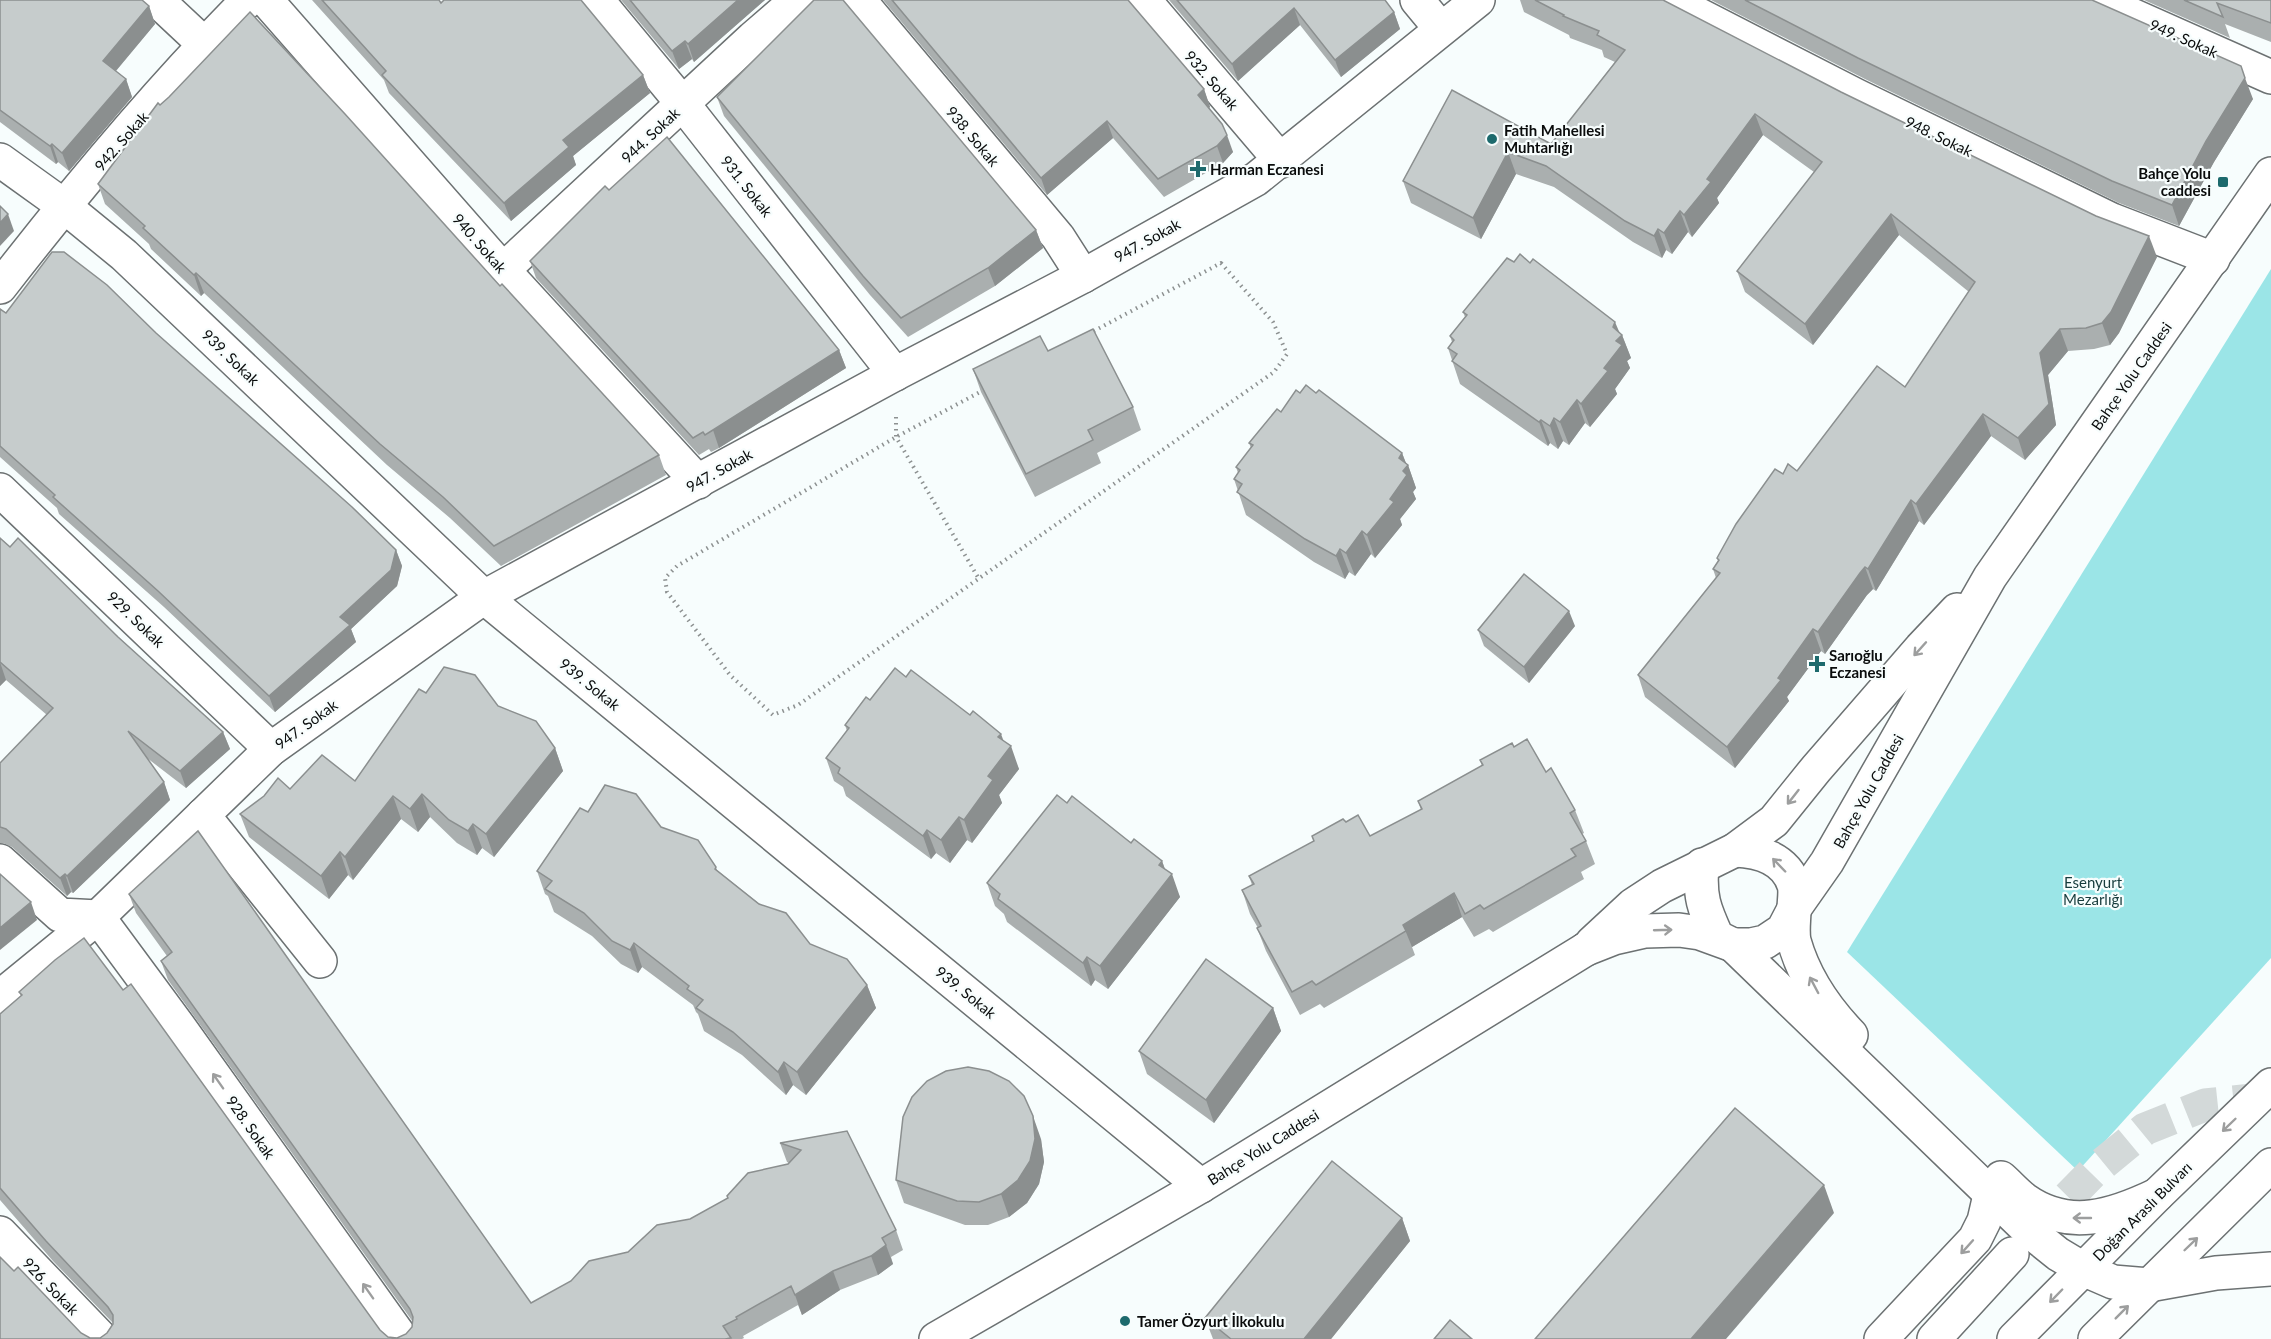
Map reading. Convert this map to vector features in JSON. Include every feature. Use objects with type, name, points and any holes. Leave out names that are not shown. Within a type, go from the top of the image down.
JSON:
[{"type":"main road","points":[[157,0],[204,44]]},
{"type":"main road","name":"942. Sokak","points":[[0,287],[64,206],[204,44],[248,0]]},
{"type":"main road","name":"940. Sokak","points":[[266,0],[503,270],[698,482]]},
{"type":"main road","name":"931. Sokak","points":[[597,0],[683,104],[895,374]]},
{"type":"main road","name":"944. Sokak","points":[[503,270],[797,0]]},
{"type":"main road","name":"938. Sokak","points":[[859,0],[1058,237],[1083,276]]},
{"type":"main road","name":"932. Sokak","points":[[1144,0],[1281,161]]},
{"type":"main road","points":[[1417,0],[1441,29]]},
{"type":"main road","name":"947. Sokak","points":[[0,997],[98,918],[271,749],[484,597],[895,374],[1083,276],[1256,179],[1478,0]]},
{"type":"main road","name":"948. Sokak","points":[[1670,0],[1857,96],[2112,220],[2213,260]]},
{"type":"main road","name":"949. Sokak","points":[[2097,0],[2271,76]]},
{"type":"main road","name":"939. Sokak","points":[[0,160],[64,206],[124,255],[484,597],[1201,1186]]},
{"type":"main road","name":"Bahçe Yolu Caddesi","points":[[1586,948],[1614,938],[1645,931],[1679,930],[1700,933],[1734,945],[1751,945],[1776,937],[1783,930],[1794,909],[1827,862],[1990,577],[2271,174]]},
{"type":"main road","name":"929. Sokak","points":[[0,490],[271,749]]},
{"type":"main road","name":"Bahçe Yolu Caddesi","points":[[936,1339],[1201,1186],[1586,948],[1633,905],[1662,886],[1735,850],[1774,821],[1921,648],[1990,577]]},
{"type":"main road","points":[[203,815],[320,961]]},
{"type":"main road","points":[[1735,850],[1753,850],[1772,858],[1785,870],[1794,886],[1794,939],[1807,972],[1827,1010],[1875,1060],[2025,1200],[2062,1217],[2096,1218],[2127,1209],[2157,1195]]},
{"type":"main road","points":[[0,861],[60,915],[98,918]]},
{"type":"main road","points":[[1702,866],[1699,888],[1717,937],[1734,945],[1990,1195],[2058,1254],[2083,1269],[2113,1282],[2149,1285],[2217,1273],[2271,1269]]},
{"type":"main road","name":"928. Sokak","points":[[98,918],[180,1028],[402,1339]]},
{"type":"main road","name":"Doğan Araslı Bulvarı","points":[[2014,1339],[2157,1195],[2271,1085]]},
{"type":"main road","points":[[2095,1339],[2271,1165]]},
{"type":"main road","points":[[1881,1339],[1975,1239],[1984,1221],[1990,1195]]},
{"type":"main road","name":"926. Sokak","points":[[0,1233],[102,1339]]},
{"type":"main road","points":[[1934,1339],[2012,1254]]},
{"type":"path","points":[[1221,263],[1273,322],[1287,354],[1274,372],[979,579],[798,705],[773,715],[730,675],[667,592],[665,578],[677,566],[896,437],[1221,263]]},
{"type":"path","points":[[895,374],[896,437],[979,579]]},
{"type":"green space","name":"Esenyurt Mezarlığı","points":[[2271,269],[2271,958],[2078,1171],[1847,952]]},
{"type":"building","points":[[0,0],[142,0],[149,6],[103,61],[126,79],[62,153],[0,110]]},
{"type":"building","points":[[322,0],[439,0],[441,3],[444,0],[581,0],[643,75],[563,140],[569,147],[504,203],[382,75],[386,71]]},
{"type":"building","points":[[630,0],[738,0],[688,44],[685,41],[672,51]]},
{"type":"building","points":[[814,0],[843,0],[1036,230],[988,268],[901,318],[863,276],[717,97]]},
{"type":"building","points":[[892,0],[1128,0],[1204,89],[1198,95],[1222,124],[1227,135],[1217,146],[1158,179],[1107,121],[1041,178]]},
{"type":"building","points":[[1177,0],[1385,0],[1394,12],[1335,60],[1294,8],[1232,64]]},
{"type":"building","points":[[1535,0],[1663,0],[1841,92],[2096,216],[2149,236],[2111,312],[2102,323],[2086,328],[2060,329],[2040,353],[2049,404],[2018,438],[1983,414],[1916,504],[1911,500],[1868,569],[1865,567],[1860,573],[1818,632],[1813,629],[1778,678],[1781,680],[1727,747],[1638,675],[1720,573],[1713,569],[1719,560],[1717,558],[1736,524],[1775,469],[1783,474],[1788,464],[1797,471],[1877,366],[1905,387],[1975,282],[1891,214],[1805,324],[1737,271],[1822,162],[1755,114],[1707,179],[1711,182],[1684,215],[1680,211],[1664,233],[1658,229],[1654,236],[1625,221],[1546,166],[1508,152],[1473,218],[1403,181],[1452,90],[1551,144],[1625,50],[1597,35],[1599,31],[1563,16]]},
{"type":"building","points":[[1745,0],[2092,0],[2241,66],[2245,78],[2206,141],[2172,205],[2112,181],[1858,58]]},
{"type":"building","points":[[2184,0],[2271,0],[2271,23],[2217,3],[2223,17]]},
{"type":"building","points":[[250,12],[500,286],[502,284],[659,455],[494,546],[196,273],[194,275],[143,228],[145,226],[98,184],[158,103],[160,105],[169,97]]},
{"type":"building","points":[[667,137],[839,350],[705,435],[703,432],[693,438],[530,261],[605,186],[609,190]]},
{"type":"building","points":[[0,206],[8,214],[0,223]]},
{"type":"building","points":[[52,252],[64,252],[107,285],[156,333],[352,507],[396,550],[391,570],[340,617],[350,625],[269,696],[0,446],[0,309],[6,313]]},
{"type":"building","points":[[1520,254],[1530,263],[1533,259],[1615,322],[1613,327],[1622,335],[1616,341],[1622,345],[1604,368],[1608,371],[1581,404],[1577,400],[1560,422],[1554,418],[1550,426],[1541,420],[1539,422],[1452,361],[1457,354],[1448,348],[1454,340],[1450,336],[1467,315],[1463,312],[1507,258],[1514,262]]},
{"type":"building","points":[[1093,329],[1133,407],[1088,430],[1093,440],[1026,474],[973,369],[1040,336],[1048,351]]},
{"type":"building","points":[[1306,385],[1316,393],[1319,390],[1402,453],[1399,458],[1408,465],[1403,471],[1407,475],[1390,499],[1394,502],[1367,535],[1362,531],[1346,553],[1340,549],[1336,556],[1305,539],[1237,492],[1242,484],[1234,479],[1240,470],[1236,467],[1253,445],[1249,443],[1277,409],[1281,412],[1296,390],[1300,393]]},
{"type":"building","points":[[0,538],[10,547],[18,538],[118,637],[223,732],[180,771],[128,731],[164,782],[67,876],[65,874],[60,878],[6,829],[0,827],[0,763],[53,708],[0,662]]},
{"type":"building","points":[[1524,574],[1569,611],[1524,667],[1478,630]]},
{"type":"building","points":[[444,667],[475,675],[498,706],[536,721],[555,748],[486,834],[473,824],[468,831],[449,820],[422,794],[410,809],[393,796],[345,857],[340,852],[321,876],[240,814],[264,796],[278,778],[290,789],[322,755],[355,781],[419,689],[426,693]]},
{"type":"building","points":[[895,668],[906,677],[911,670],[970,715],[973,711],[1001,734],[998,737],[1011,746],[988,776],[993,780],[964,820],[959,817],[941,840],[927,830],[923,836],[838,773],[840,768],[826,758],[849,728],[845,725],[866,697],[870,700]]},
{"type":"building","points":[[1527,739],[1546,772],[1551,768],[1575,810],[1570,813],[1586,841],[1571,849],[1576,856],[1484,909],[1480,905],[1465,914],[1454,893],[1403,925],[1406,931],[1316,985],[1312,981],[1292,992],[1257,928],[1261,926],[1242,890],[1254,884],[1249,876],[1314,841],[1312,836],[1343,819],[1346,822],[1358,815],[1370,836],[1422,809],[1418,801],[1483,765],[1480,760],[1512,743],[1514,747]]},
{"type":"building","points":[[605,785],[636,794],[661,827],[698,840],[716,867],[715,869],[759,904],[786,913],[810,944],[847,959],[867,985],[797,1072],[784,1062],[778,1072],[733,1032],[696,1008],[703,1000],[687,989],[689,986],[634,943],[630,950],[612,941],[584,913],[545,889],[552,881],[537,871],[580,808],[588,812]]},
{"type":"building","points":[[1057,795],[1067,803],[1072,796],[1131,843],[1134,839],[1162,861],[1159,865],[1172,874],[1100,966],[1087,957],[1083,963],[998,899],[1000,894],[987,883]]},
{"type":"building","points":[[198,831],[531,1303],[571,1281],[589,1261],[628,1252],[657,1225],[690,1219],[728,1198],[727,1196],[748,1173],[788,1164],[801,1150],[780,1143],[847,1131],[896,1230],[882,1238],[886,1245],[871,1256],[833,1271],[795,1295],[791,1286],[736,1317],[737,1319],[723,1326],[731,1338],[725,1339],[0,1339],[0,1257],[14,1271],[18,1267],[81,1333],[90,1338],[100,1338],[113,1324],[113,1315],[108,1307],[0,1188],[0,1014],[22,995],[19,992],[84,938],[123,990],[131,984],[380,1330],[388,1337],[397,1338],[406,1334],[412,1327],[413,1317],[410,1309],[161,961],[172,952],[129,894]]},
{"type":"building","points":[[0,874],[31,902],[0,928]]},
{"type":"building","points":[[1206,959],[1273,1008],[1206,1100],[1139,1051]]},
{"type":"building","points":[[968,1067],[989,1071],[1009,1081],[1024,1096],[1033,1116],[1035,1139],[1030,1161],[1018,1180],[1001,1194],[979,1202],[957,1201],[896,1180],[903,1117],[912,1097],[927,1081],[946,1071]]},
{"type":"building","points":[[1735,1108],[1824,1185],[1691,1339],[1535,1339]]},
{"type":"building","points":[[1332,1161],[1402,1218],[1304,1339],[1231,1339],[1205,1318]]},
{"type":"building","points":[[1450,1320],[1472,1339],[1434,1339]]},
{"type":"tunnel","points":[[2034,1232],[2094,1171],[2145,1129],[2205,1105],[2271,1100]]},
{"type":"place","name":"Fatih Mahellesi Muhtarlığı","points":[[1492,139]]},
{"type":"place","name":"Harman Eczanesi","points":[[1198,169]]},
{"type":"place","name":"Bahçe Yolu caddesi","points":[[2223,182]]},
{"type":"place","name":"Sarıoğlu Eczanesi","points":[[1817,664]]},
{"type":"place","name":"Tamer Özyurt İlkokulu","points":[[1125,1321]]}]
